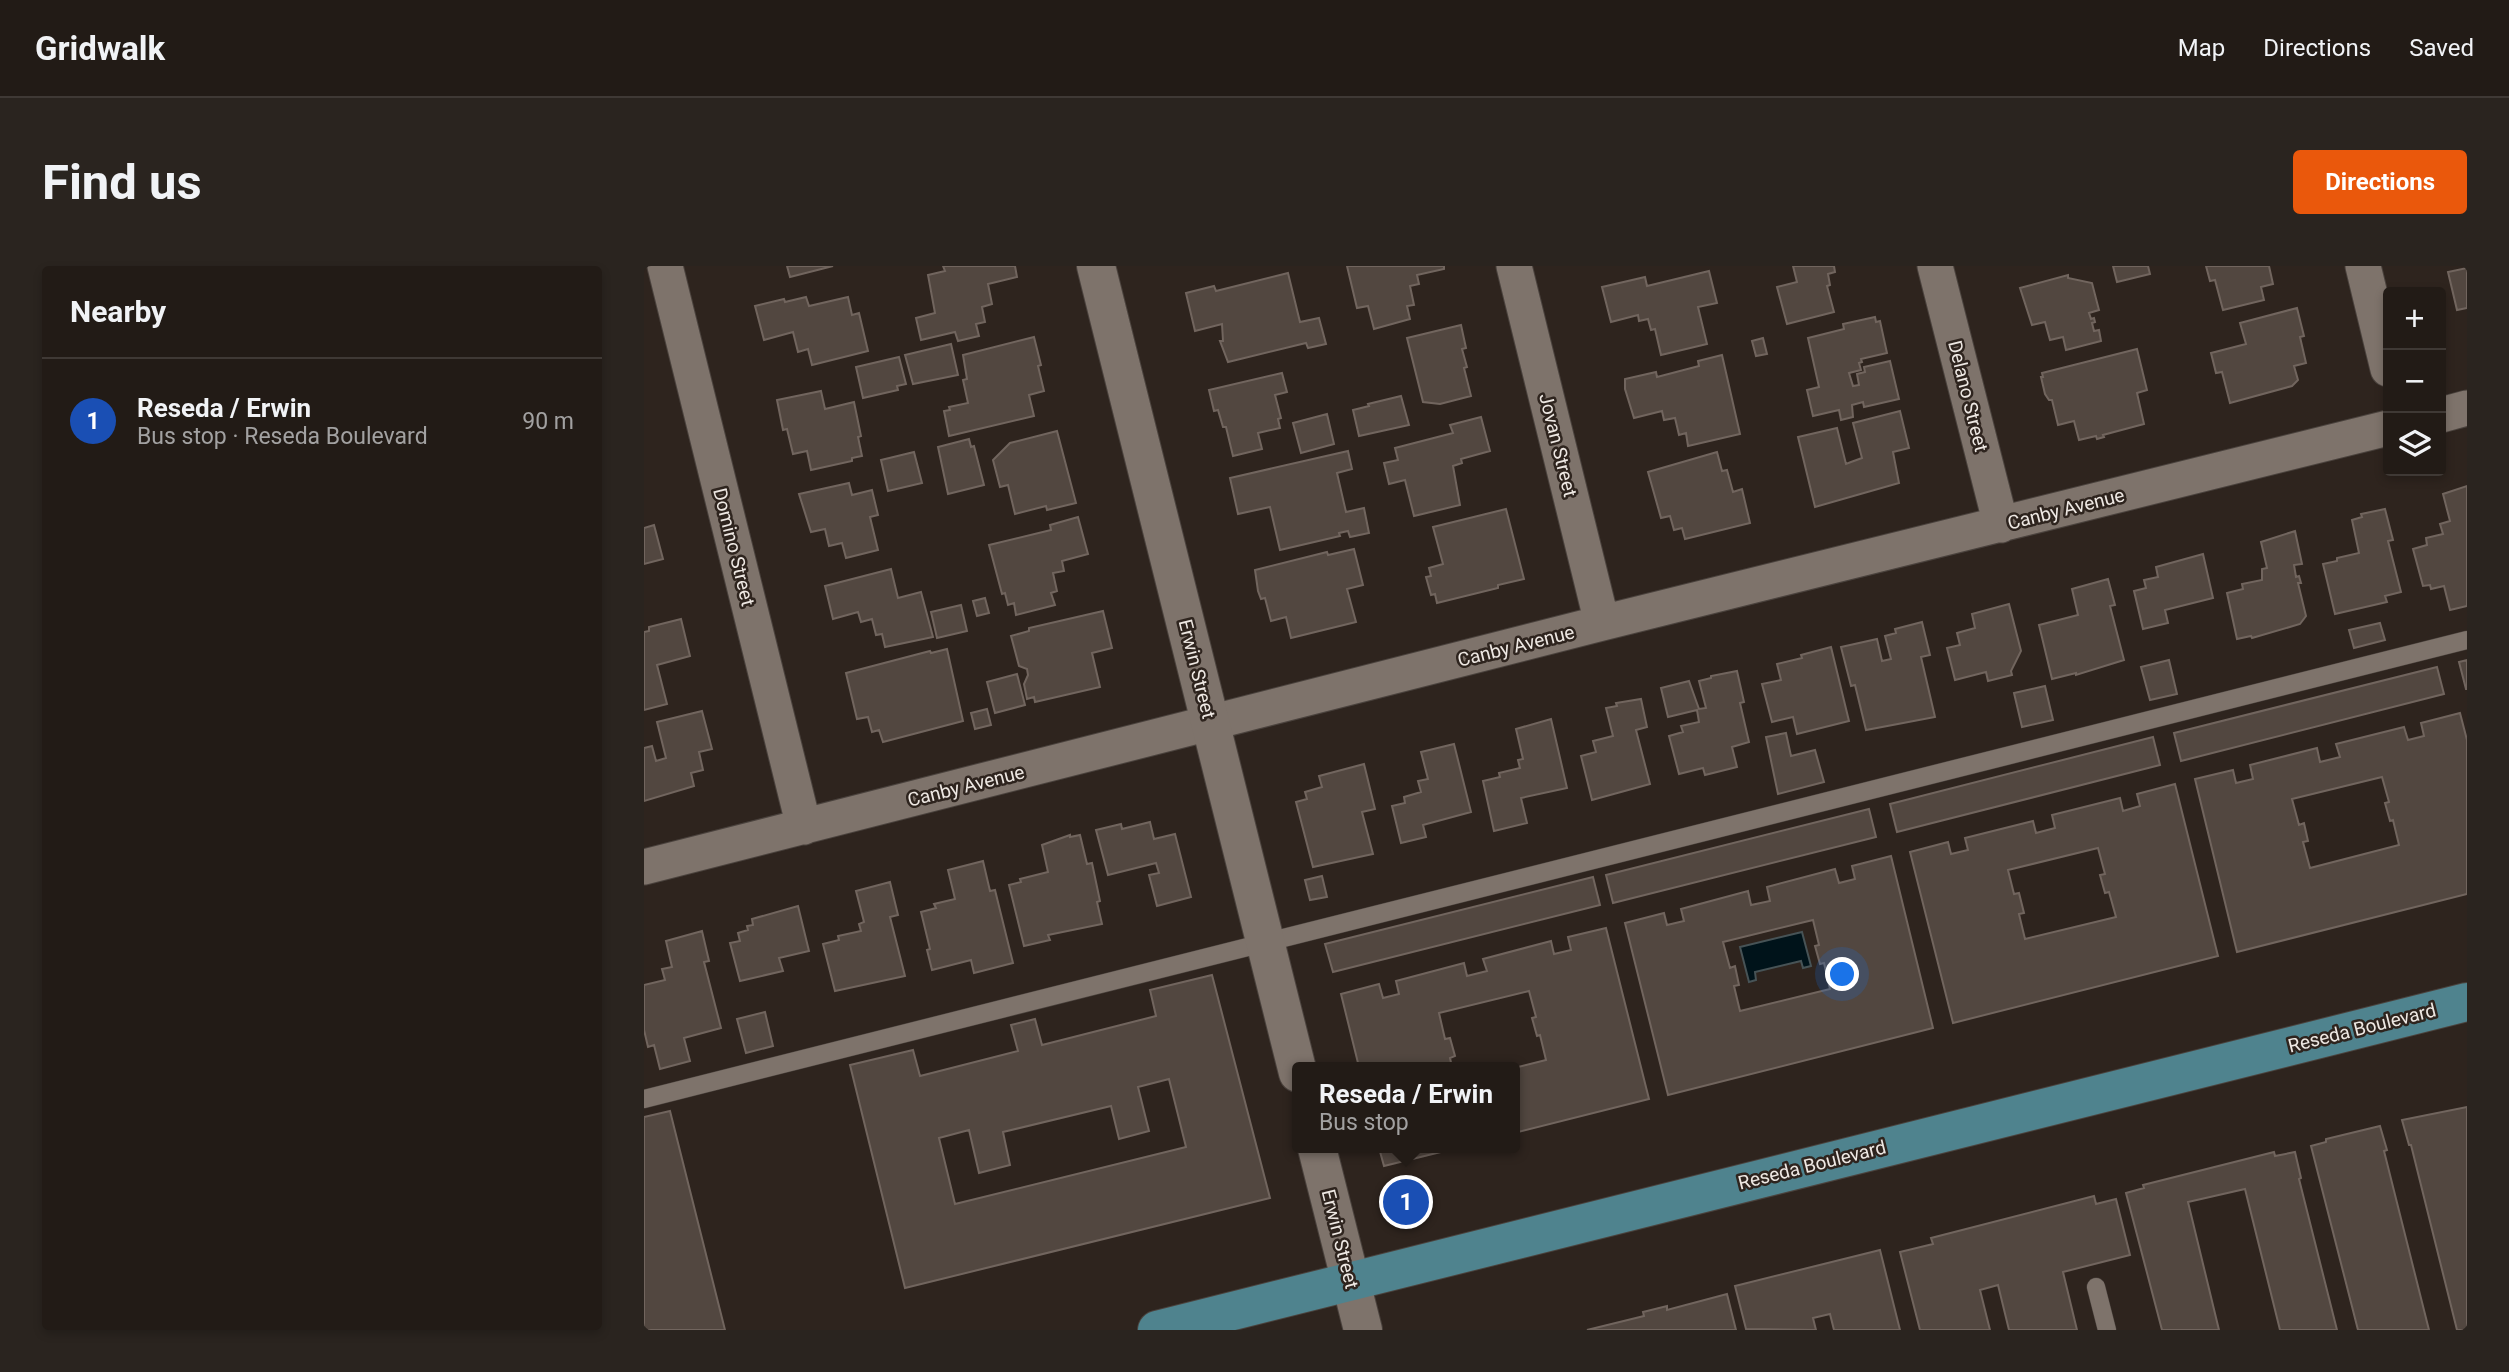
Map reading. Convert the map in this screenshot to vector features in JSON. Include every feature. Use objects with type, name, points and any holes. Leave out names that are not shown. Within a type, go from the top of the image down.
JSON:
[{"type":"main road","name":"Reseda Boulevard","points":[[1157,1330],[2467,1002]]},
{"type":"street","name":"Domino Street","points":[[664,266],[804,827]]},
{"type":"street","name":"Erwin Street","points":[[1096,266],[1294,1062]]},
{"type":"street","name":"Jovan Street","points":[[1514,266],[1602,623]]},
{"type":"street","name":"Delano Street","points":[[1935,266],[2001,525]]},
{"type":"street","points":[[2362,266],[2383,350]]},
{"type":"street","points":[[2446,414],[2467,408]]},
{"type":"street","name":"Canby Avenue","points":[[644,867],[1602,623],[2383,429]]},
{"type":"street","name":"Erwin Street","points":[[1318,1153],[1363,1330]]},
{"type":"lane","points":[[644,1099],[2467,640]]},
{"type":"lane","points":[[2096,1287],[2107,1330]]},
{"type":"shaded area","points":[[1802,932],[1811,966],[1803,968],[1801,961],[1755,972],[1756,980],[1749,982],[1740,947]]},
{"type":"building","points":[[787,266],[833,266],[790,277]]},
{"type":"building","points":[[943,266],[1015,266],[1017,277],[988,284],[992,304],[982,307],[985,322],[976,324],[979,336],[958,341],[955,332],[921,340],[916,318],[935,313],[928,275],[945,271]]},
{"type":"building","points":[[1347,266],[1444,266],[1444,269],[1417,275],[1419,284],[1410,286],[1414,305],[1407,306],[1410,319],[1374,329],[1368,306],[1357,308]]},
{"type":"building","points":[[1793,266],[1834,266],[1835,272],[1828,274],[1830,285],[1827,286],[1834,312],[1787,324],[1777,287],[1797,282]]},
{"type":"building","points":[[2113,266],[2148,266],[2150,274],[2117,282]]},
{"type":"building","points":[[2206,266],[2269,266],[2273,284],[2261,287],[2264,300],[2223,310],[2215,280],[2210,281]]},
{"type":"building","points":[[2467,268],[2467,308],[2457,310],[2448,272]]},
{"type":"building","points":[[1709,271],[1717,303],[1698,307],[1707,344],[1661,355],[1655,329],[1651,330],[1648,319],[1639,321],[1638,315],[1611,322],[1602,287],[1645,277],[1647,286]]},
{"type":"building","points":[[1288,273],[1300,322],[1319,318],[1326,344],[1308,348],[1306,343],[1228,362],[1220,341],[1223,341],[1222,324],[1195,331],[1186,293],[1214,286],[1216,291]]},
{"type":"building","points":[[2068,275],[2068,278],[2092,283],[2099,310],[2089,313],[2091,319],[2094,318],[2094,331],[2099,330],[2101,341],[2066,350],[2063,337],[2050,340],[2045,322],[2032,325],[2020,288]]},
{"type":"building","points":[[806,297],[809,306],[848,297],[852,315],[859,313],[868,351],[812,365],[808,349],[798,352],[793,332],[764,340],[755,306]]},
{"type":"building","points":[[2297,308],[2304,336],[2300,337],[2306,363],[2294,366],[2298,380],[2292,386],[2230,403],[2222,372],[2216,373],[2211,353],[2246,344],[2240,323]]},
{"type":"building","points":[[1875,317],[1876,322],[1880,321],[1887,353],[1861,359],[1861,370],[1849,373],[1853,386],[1859,385],[1857,374],[1865,372],[1864,367],[1890,361],[1899,399],[1864,407],[1863,402],[1852,405],[1853,417],[1841,420],[1839,410],[1813,416],[1807,390],[1819,387],[1808,338],[1844,329],[1843,324]]},
{"type":"building","points":[[1461,325],[1466,348],[1462,349],[1467,367],[1464,368],[1471,396],[1440,404],[1423,402],[1407,338]]},
{"type":"building","points":[[1034,337],[1044,391],[1029,395],[1034,416],[949,436],[944,411],[950,410],[949,407],[968,403],[963,380],[967,379],[963,355]]},
{"type":"building","points":[[1763,338],[1767,354],[1756,356],[1752,341]]},
{"type":"building","points":[[951,344],[958,375],[913,384],[905,355]]},
{"type":"building","points":[[2137,349],[2147,390],[2137,393],[2144,424],[2097,439],[2096,436],[2079,440],[2074,421],[2058,425],[2052,400],[2045,394],[2042,373]]},
{"type":"building","points":[[1722,355],[1740,434],[1688,446],[1686,433],[1679,435],[1675,418],[1664,420],[1662,411],[1634,418],[1625,389],[1625,379],[1656,372],[1657,377],[1699,366],[1698,361]]},
{"type":"building","points":[[899,357],[906,384],[897,386],[898,390],[863,398],[856,367]]},
{"type":"building","points":[[1282,373],[1287,392],[1275,395],[1281,418],[1278,419],[1280,428],[1258,433],[1262,449],[1233,456],[1226,427],[1223,427],[1218,410],[1214,411],[1209,390]]},
{"type":"building","points":[[821,391],[825,409],[854,402],[862,456],[852,458],[852,461],[811,470],[807,451],[793,454],[787,429],[783,430],[777,400]]},
{"type":"building","points":[[1401,396],[1409,425],[1359,436],[1353,410]]},
{"type":"building","points":[[1900,411],[1909,448],[1893,452],[1899,483],[1815,507],[1798,437],[1837,428],[1846,464],[1862,458],[1853,423]]},
{"type":"building","points":[[1327,414],[1334,444],[1301,453],[1293,423]]},
{"type":"building","points":[[1481,417],[1490,451],[1461,459],[1462,463],[1453,466],[1460,505],[1414,516],[1405,480],[1389,484],[1384,463],[1398,460],[1395,448],[1453,433],[1450,425]]},
{"type":"building","points":[[1057,431],[1076,503],[1047,510],[1046,506],[1015,514],[1008,485],[1000,487],[993,460],[1010,443]]},
{"type":"building","points":[[969,439],[971,447],[974,446],[984,485],[948,494],[938,447]]},
{"type":"building","points":[[1348,451],[1352,469],[1337,473],[1346,512],[1364,508],[1369,533],[1350,537],[1348,531],[1339,533],[1340,536],[1280,550],[1270,507],[1238,514],[1230,478]]},
{"type":"building","points":[[914,452],[922,483],[888,491],[881,460]]},
{"type":"building","points":[[1717,452],[1722,471],[1727,470],[1733,492],[1742,489],[1750,523],[1685,539],[1682,528],[1674,530],[1670,516],[1661,518],[1648,472]]},
{"type":"building","points":[[849,483],[852,495],[872,490],[878,515],[870,517],[878,550],[846,558],[842,543],[829,546],[825,529],[811,532],[799,494]]},
{"type":"building","points":[[2467,486],[2467,606],[2450,610],[2444,586],[2431,589],[2430,585],[2423,586],[2413,549],[2427,545],[2426,538],[2443,534],[2440,524],[2450,521],[2443,494]]},
{"type":"building","points":[[1506,509],[1524,579],[1437,603],[1435,594],[1431,595],[1426,577],[1431,576],[1429,568],[1443,564],[1433,527]]},
{"type":"building","points":[[2385,509],[2393,540],[2388,541],[2401,592],[2385,596],[2387,602],[2335,614],[2323,564],[2359,553],[2352,520],[2362,517],[2361,514]]},
{"type":"building","points":[[1078,517],[1088,554],[1062,561],[1064,571],[1053,573],[1057,591],[1051,593],[1055,605],[1016,615],[1014,603],[1008,605],[1005,593],[1002,594],[989,545],[1051,530],[1050,525]]},
{"type":"building","points":[[654,525],[663,559],[644,564],[644,528]]},
{"type":"building","points":[[2295,531],[2302,564],[2294,565],[2296,577],[2299,576],[2301,583],[2298,583],[2306,616],[2300,624],[2252,638],[2237,639],[2227,593],[2243,589],[2242,584],[2262,580],[2262,569],[2267,568],[2261,542]]},
{"type":"building","points":[[1354,549],[1363,585],[1347,589],[1356,622],[1291,638],[1286,617],[1271,621],[1265,598],[1261,599],[1258,591],[1255,570],[1327,552],[1328,555]]},
{"type":"building","points":[[2203,554],[2213,598],[2165,610],[2168,623],[2143,629],[2134,591],[2146,588],[2144,580],[2158,577],[2156,567]]},
{"type":"building","points":[[891,569],[898,598],[921,592],[933,637],[885,647],[882,634],[876,635],[872,619],[861,622],[858,612],[833,619],[825,586]]},
{"type":"building","points":[[2108,579],[2115,605],[2110,606],[2124,660],[2076,675],[2052,679],[2039,625],[2078,615],[2072,589]]},
{"type":"building","points":[[985,598],[989,613],[977,616],[973,601]]},
{"type":"building","points":[[2009,604],[2021,651],[2011,671],[2012,675],[1988,681],[1986,672],[1955,680],[1947,648],[1960,645],[1957,633],[1975,628],[1972,614]]},
{"type":"building","points":[[961,605],[967,631],[937,638],[931,612]]},
{"type":"building","points":[[1103,611],[1112,648],[1092,653],[1100,687],[1035,702],[1034,697],[1027,699],[1024,684],[1028,675],[1027,669],[1019,666],[1011,636],[1029,631],[1029,628]]},
{"type":"building","points":[[681,619],[690,656],[657,665],[667,704],[644,710],[644,632],[649,631],[649,627]]},
{"type":"building","points":[[1922,622],[1930,655],[1921,657],[1935,717],[1866,730],[1855,685],[1851,686],[1841,647],[1877,639],[1882,661],[1891,659],[1885,636],[1896,633],[1895,629]]},
{"type":"building","points":[[2380,623],[2385,640],[2354,648],[2349,630]]},
{"type":"building","points":[[1831,647],[1849,721],[1797,734],[1793,717],[1772,722],[1762,684],[1781,680],[1777,664]]},
{"type":"building","points":[[947,649],[963,721],[883,742],[879,730],[872,732],[868,717],[857,719],[846,673]]},
{"type":"building","points":[[2169,660],[2177,694],[2150,700],[2141,667]]},
{"type":"building","points":[[2467,660],[2467,689],[2466,689],[2459,662]]},
{"type":"building","points":[[2437,667],[2444,694],[2181,761],[2174,733]]},
{"type":"building","points":[[1737,671],[1744,702],[1740,703],[1749,742],[1732,747],[1737,767],[1705,775],[1703,768],[1679,774],[1669,736],[1683,732],[1681,726],[1699,722],[1697,710],[1668,717],[1661,688],[1689,681],[1699,709],[1706,708],[1699,681]]},
{"type":"building","points":[[1017,674],[1025,705],[995,713],[987,682]]},
{"type":"building","points":[[2045,686],[2053,720],[2022,727],[2014,693]]},
{"type":"building","points":[[1641,699],[1647,727],[1636,730],[1650,784],[1592,800],[1581,756],[1596,752],[1593,741],[1613,736],[1606,708],[1617,706],[1616,703]]},
{"type":"building","points":[[987,709],[991,725],[975,729],[971,713]]},
{"type":"building","points":[[702,711],[712,749],[699,752],[703,770],[691,773],[694,786],[644,801],[644,748],[652,746],[656,761],[666,758],[657,722]]},
{"type":"building","points":[[2460,713],[2467,740],[2467,894],[2237,952],[2195,779],[2233,770],[2236,783],[2253,779],[2250,765],[2317,748],[2320,762],[2340,757],[2336,744],[2404,727],[2408,740],[2424,736],[2421,723]],"holes":[[[2382,777],[2389,802],[2385,803],[2390,821],[2393,820],[2399,845],[2310,868],[2303,842],[2308,841],[2304,823],[2299,825],[2292,799]]]},
{"type":"building","points":[[1551,719],[1567,788],[1521,798],[1527,823],[1494,831],[1483,781],[1500,777],[1499,773],[1520,768],[1518,760],[1523,759],[1516,729]]},
{"type":"building","points":[[1786,733],[1791,756],[1815,750],[1824,782],[1778,794],[1766,737]]},
{"type":"building","points":[[2153,737],[2160,765],[1897,832],[1890,804]]},
{"type":"building","points":[[1454,744],[1471,812],[1423,825],[1426,837],[1401,843],[1392,806],[1405,803],[1404,797],[1421,792],[1418,781],[1428,779],[1421,752]]},
{"type":"building","points":[[1364,764],[1375,809],[1362,812],[1373,854],[1313,867],[1296,802],[1307,799],[1305,792],[1322,787],[1319,776]]},
{"type":"building","points":[[2175,784],[2218,956],[1953,1023],[1910,852],[1948,842],[1951,854],[1968,850],[1965,838],[2033,821],[2036,833],[2055,828],[2052,815],[2120,798],[2123,811],[2140,806],[2137,794]],"holes":[[[2098,848],[2105,874],[2100,875],[2105,893],[2109,892],[2116,917],[2025,939],[2019,914],[2024,913],[2019,893],[2014,894],[2008,870]]]},
{"type":"building","points":[[1869,809],[1876,837],[1613,903],[1606,875]]},
{"type":"building","points":[[1150,822],[1154,839],[1175,834],[1191,897],[1157,906],[1149,875],[1159,873],[1156,863],[1108,875],[1096,830],[1121,824],[1122,829]]},
{"type":"building","points":[[1070,835],[1080,835],[1087,864],[1092,863],[1102,924],[1048,935],[1050,940],[1024,946],[1009,885],[1021,882],[1020,879],[1048,872],[1042,845]]},
{"type":"building","points":[[1891,856],[1933,1028],[1668,1095],[1625,923],[1664,913],[1667,925],[1684,921],[1681,909],[1748,891],[1751,905],[1770,901],[1767,887],[1835,869],[1839,883],[1855,879],[1852,866]],"holes":[[[1813,920],[1819,945],[1815,946],[1820,964],[1824,963],[1830,989],[1740,1011],[1734,986],[1739,985],[1735,966],[1730,968],[1723,942]]]},
{"type":"building","points":[[983,861],[990,891],[995,890],[1013,963],[974,973],[971,960],[932,970],[921,912],[936,908],[934,904],[955,899],[948,870]]},
{"type":"building","points":[[1322,876],[1327,897],[1310,900],[1305,880]]},
{"type":"building","points":[[1593,877],[1600,905],[1333,972],[1325,944]]},
{"type":"building","points":[[890,882],[898,915],[890,917],[905,976],[835,991],[823,944],[839,940],[838,936],[861,931],[859,924],[864,922],[856,891]]},
{"type":"building","points":[[798,906],[809,951],[779,958],[783,971],[740,981],[730,943],[740,941],[738,933],[753,925],[752,919]]},
{"type":"building","points":[[1606,928],[1649,1099],[1520,1131],[1520,1066],[1546,1060],[1540,1035],[1537,1036],[1532,1018],[1536,1017],[1529,991],[1439,1013],[1445,1039],[1450,1038],[1455,1056],[1450,1058],[1451,1062],[1358,1062],[1341,994],[1379,984],[1383,998],[1399,994],[1396,981],[1464,963],[1467,976],[1487,971],[1483,959],[1551,941],[1554,954],[1571,950],[1568,937]]},
{"type":"building","points":[[702,931],[709,961],[704,962],[721,1028],[684,1038],[690,1061],[660,1069],[654,1045],[648,1047],[644,1030],[644,985],[665,980],[662,969],[672,967],[666,941]]},
{"type":"building","points":[[1212,975],[1270,1198],[905,1288],[850,1065],[913,1050],[920,1076],[1018,1051],[1011,1025],[1035,1019],[1042,1045],[1156,1016],[1150,990]],"holes":[[[1169,1079],[1186,1147],[955,1204],[939,1138],[969,1130],[979,1173],[1010,1165],[1003,1132],[1111,1106],[1119,1139],[1149,1131],[1138,1087]]]},
{"type":"building","points":[[765,1012],[773,1046],[746,1053],[737,1019]]},
{"type":"building","points":[[2467,1107],[2467,1330],[2457,1330],[2411,1145],[2402,1120]]},
{"type":"building","points":[[670,1111],[725,1330],[644,1330],[644,1117]]},
{"type":"building","points":[[2380,1126],[2429,1330],[2358,1330],[2311,1146],[2326,1142],[2326,1139]]},
{"type":"building","points":[[2274,1152],[2275,1156],[2295,1152],[2301,1178],[2299,1179],[2337,1330],[2280,1330],[2245,1189],[2188,1202],[2219,1330],[2162,1330],[2126,1193],[2144,1188],[2143,1185]]},
{"type":"building","points":[[1380,1153],[1437,1153],[1384,1166]]},
{"type":"building","points":[[2094,1196],[2096,1204],[2116,1199],[2130,1255],[2063,1272],[2077,1330],[2009,1330],[1998,1285],[1980,1290],[1990,1330],[1920,1330],[1900,1252],[1933,1244],[1931,1238]]},
{"type":"building","points":[[1880,1250],[1900,1330],[1834,1330],[1830,1314],[1813,1318],[1816,1330],[1746,1329],[1735,1286]]},
{"type":"building","points":[[1727,1294],[1736,1330],[1587,1330],[1644,1316],[1643,1312],[1667,1306],[1667,1310]]},
{"type":"place","name":"Reseda / Erwin","points":[[1406,1202]]}]
